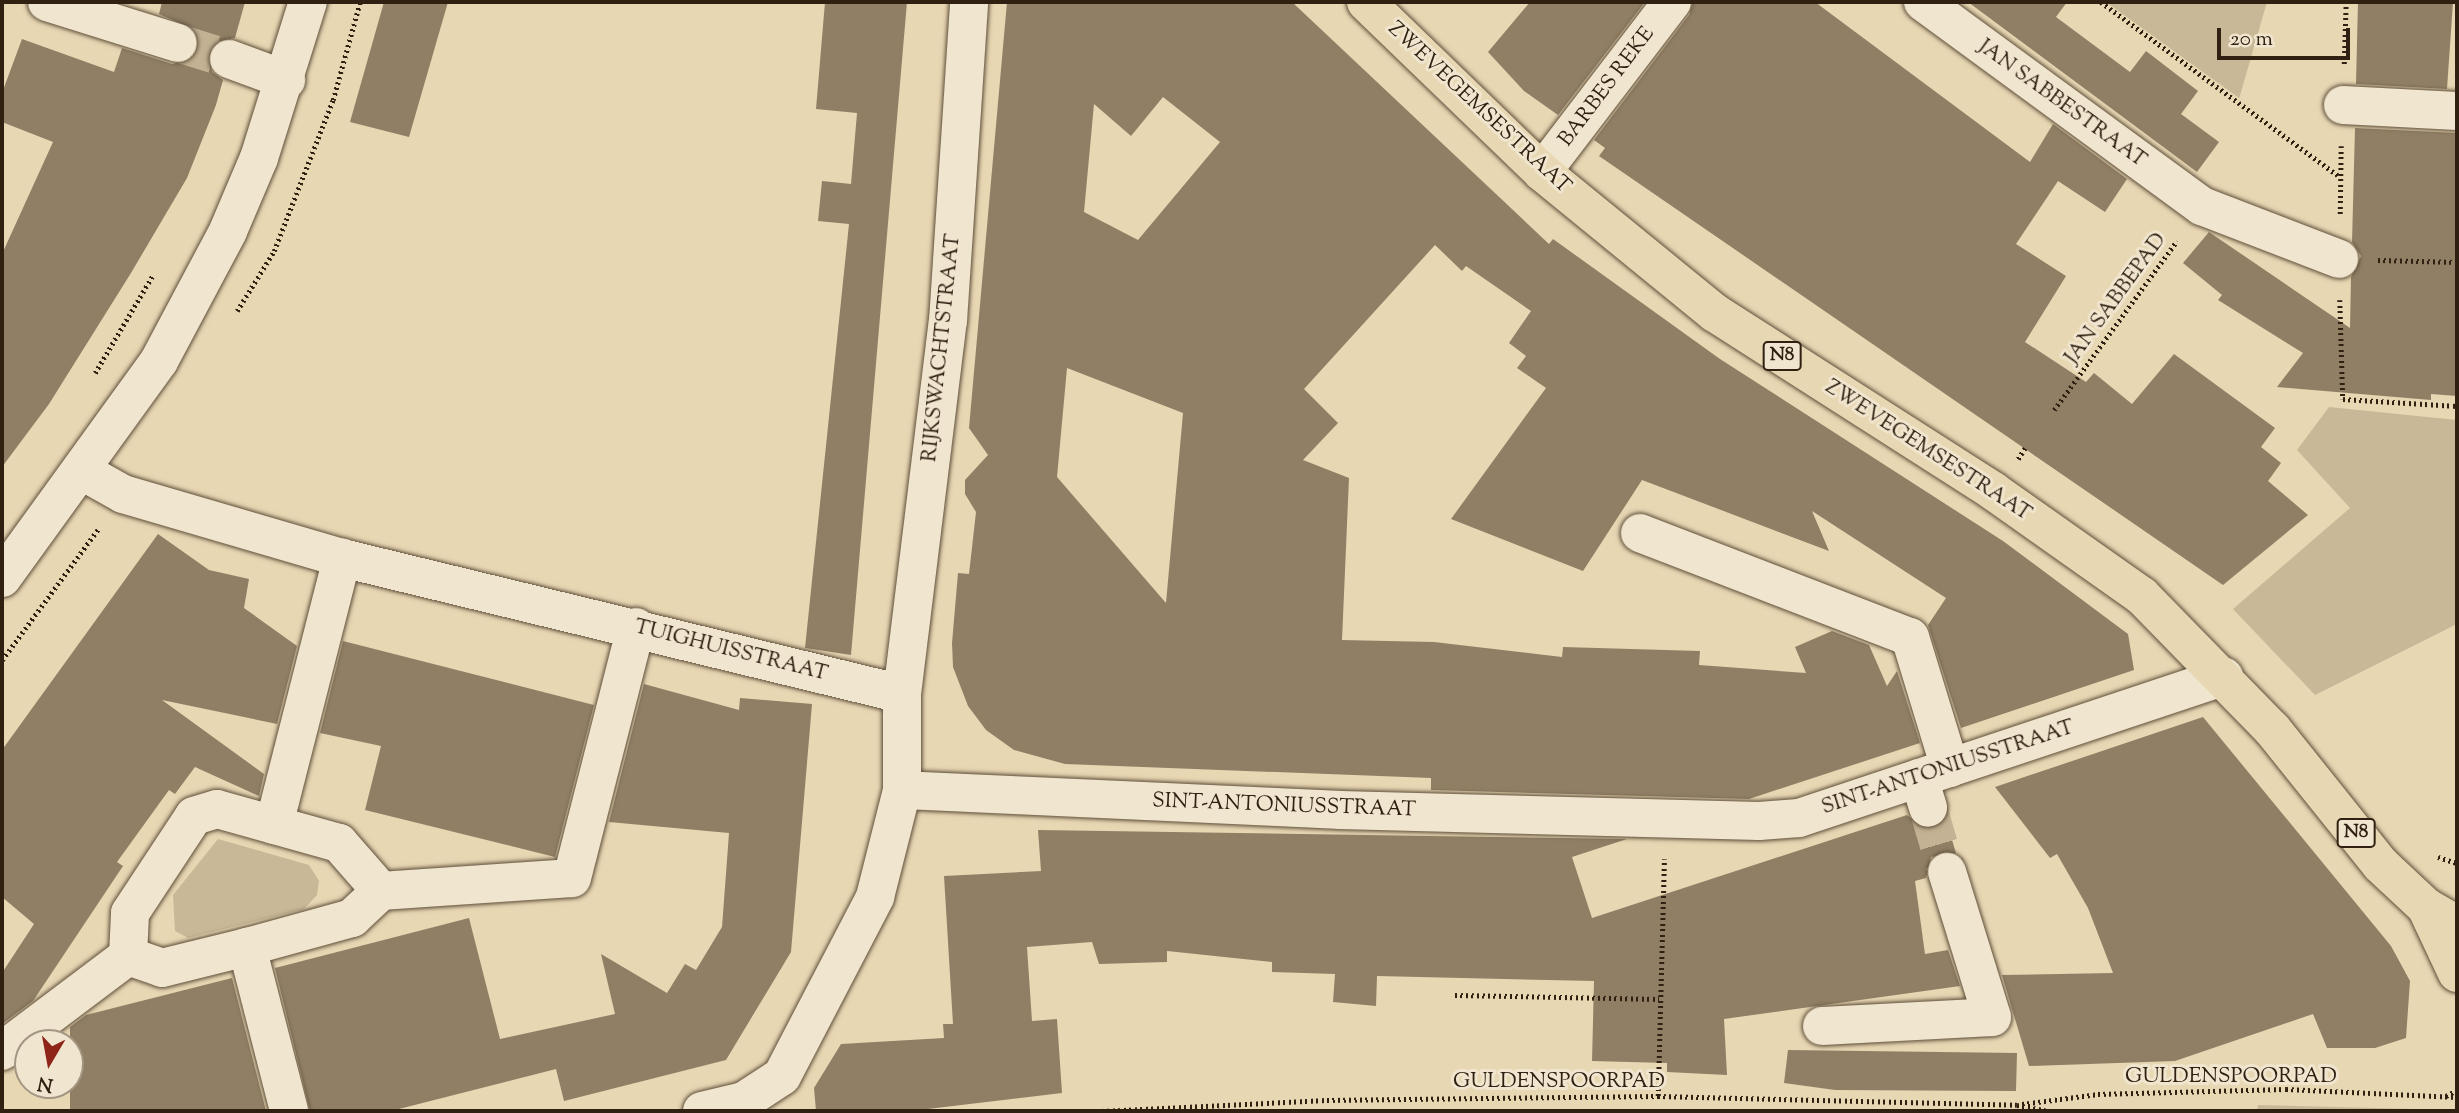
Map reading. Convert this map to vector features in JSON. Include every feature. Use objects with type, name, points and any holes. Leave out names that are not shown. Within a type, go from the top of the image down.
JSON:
[{"type":"main road","name":"ZWEVEGEMSESTRAAT","points":[[1366,2],[1542,172],[1715,313],[1993,491],[2142,596],[2224,677],[2381,865],[2442,916],[2457,973]]},
{"type":"street","points":[[47,2],[178,43]]},
{"type":"street","points":[[2,578],[82,471],[159,360],[228,231],[286,80],[308,2]]},
{"type":"street","name":"RIJKSWACHTSTRAAT","points":[[902,694],[948,321],[970,2]]},
{"type":"street","name":"BARBES REKE","points":[[1542,172],[1672,2]]},
{"type":"street","name":"JAN SABBESTRAAT","points":[[1923,2],[2202,206],[2339,259]]},
{"type":"street","points":[[229,59],[286,80]]},
{"type":"street","points":[[2343,105],[2457,111]]},
{"type":"street","name":"TUIGHUISSTRAAT","points":[[82,471],[123,494],[342,558],[636,627],[902,694]]},
{"type":"street","points":[[1640,533],[1910,637],[1932,785]]},
{"type":"street","points":[[274,825],[342,558]]},
{"type":"street","points":[[128,956],[162,968],[247,947],[352,918],[381,891],[572,878],[636,627]]},
{"type":"street","name":"SINT-ANTONIUSSTRAAT","points":[[902,790],[1340,810],[1799,818],[1932,785],[2224,677]]},
{"type":"street","points":[[702,1111],[744,1101],[782,1076],[875,897],[902,790],[902,694]]},
{"type":"street","points":[[128,956],[130,913],[194,816],[216,809],[339,844],[381,891]]},
{"type":"street","points":[[1822,1026],[1993,1017],[1947,872]]},
{"type":"street","points":[[247,947],[289,1111]]},
{"type":"street","points":[[2,1051],[128,956]]},
{"type":"path","points":[[2101,2],[2340,178]]},
{"type":"path","name":"JAN SABBEPAD","points":[[2054,410],[2202,206]]},
{"type":"path","points":[[2457,261],[2339,259],[2343,399],[2457,406]]},
{"type":"path","points":[[91,379],[161,261]]},
{"type":"path","points":[[1658,1096],[1666,817]]},
{"type":"path","points":[[1455,995],[1659,999]]},
{"type":"path","name":"GULDENSPOORPAD","points":[[1102,1111],[1326,1100],[1658,1096],[2017,1105],[2098,1094],[2286,1089],[2457,1097]]},
{"type":"path","name":"GULDENSPOORPAD","points":[[2445,1096],[2457,1090]]},
{"type":"path","name":"GULDENSPOORPAD","points":[[2017,1105],[2049,1111]]},
{"type":"shaded area","points":[[2106,2],[2267,2],[2239,99],[2239,98]]},
{"type":"shaded area","points":[[2329,407],[2457,420],[2457,624],[2315,695],[2233,609],[2350,508],[2297,450]]},
{"type":"shaded area","points":[[218,839],[309,865],[319,881],[317,895],[304,909],[188,938],[175,931],[173,895]]},
{"type":"shaded area","points":[[2258,1105],[2457,1110],[2457,1111],[2257,1111]]},
{"type":"building","points":[[162,2],[245,2],[235,38],[216,42],[208,52],[212,72],[223,80],[216,105],[187,178],[131,273],[49,404],[2,467],[2,254],[53,142],[2,122],[2,93],[22,39],[114,72],[122,48],[172,64],[192,59],[199,49],[194,29],[159,14]]},
{"type":"building","points":[[384,2],[448,2],[409,137],[350,122]]},
{"type":"building","points":[[825,2],[907,2],[851,655],[805,648],[849,224],[818,221],[822,181],[851,184],[857,113],[816,109]]},
{"type":"building","points":[[1007,2],[1292,2],[1549,244],[1553,239],[1720,359],[2003,541],[2128,634],[2134,670],[1961,728],[1928,625],[1946,598],[1812,511],[1829,551],[1642,480],[1583,571],[1451,519],[1546,388],[1517,368],[1526,356],[1509,343],[1531,311],[1466,266],[1462,271],[1435,245],[1304,389],[1338,423],[1303,460],[1349,478],[1342,640],[1434,642],[1562,657],[1563,647],[1700,651],[1699,665],[1806,673],[1795,647],[1832,631],[1869,645],[1887,686],[1897,671],[1920,743],[1749,799],[1431,790],[1431,778],[1065,764],[1014,750],[986,730],[968,706],[953,667],[952,643],[958,573],[969,574],[976,512],[965,494],[965,480],[988,455],[969,428]],"holes":[[[1163,97],[1220,142],[1138,240],[1084,212],[1094,104],[1131,136]],[[1067,368],[1183,413],[1166,603],[1057,477]]]},
{"type":"building","points":[[1530,2],[1645,2],[1558,115],[1524,91],[1488,52]]},
{"type":"building","points":[[1693,2],[1815,2],[2030,162],[2053,124],[2127,179],[2105,212],[2058,181],[2016,244],[2066,276],[2025,342],[2086,382],[2094,373],[2132,404],[2174,354],[2275,428],[2261,447],[2281,463],[2268,481],[2308,515],[2223,585],[1599,156],[1605,148],[1594,140],[1689,15]]},
{"type":"building","points":[[1968,2],[2067,2],[2056,17],[2130,72],[2146,51],[2198,91],[2181,114],[2219,142],[2197,172]]},
{"type":"building","points":[[2358,2],[2453,2],[2447,89],[2356,84]]},
{"type":"building","points":[[2355,128],[2457,133],[2457,396],[2431,394],[2431,400],[2277,387],[2303,353],[2218,300],[2222,295],[2183,263],[2209,232],[2350,328],[2351,277],[2361,256],[2352,242]]},
{"type":"building","points":[[158,534],[209,570],[249,579],[244,608],[297,646],[277,724],[162,700],[264,774],[259,796],[195,767],[175,794],[169,790],[117,862],[123,866],[33,1001],[2,1024],[2,973],[34,924],[2,897],[2,750]]},
{"type":"building","points":[[343,641],[594,705],[555,857],[365,810],[381,746],[320,733]]},
{"type":"building","points":[[644,684],[739,710],[740,698],[812,704],[791,952],[726,1060],[564,1101],[556,1069],[391,1111],[310,1111],[275,968],[469,918],[500,1039],[615,1014],[601,954],[667,993],[685,964],[696,970],[722,927],[729,833],[609,822]]},
{"type":"building","points":[[2203,717],[2391,946],[2410,981],[2406,1038],[2375,1048],[2327,1048],[2313,1014],[2175,1061],[2029,1066],[2002,975],[2113,973],[2088,908],[2057,854],[2050,858],[1995,787]]},
{"type":"building","points":[[1907,815],[1924,829],[1946,820],[1956,853],[1931,857],[1926,878],[1915,881],[1925,954],[1948,950],[1960,986],[1724,1019],[1727,1075],[1667,1072],[1667,1063],[1592,1061],[1594,981],[1377,976],[1376,1006],[1333,1002],[1335,974],[1272,972],[1272,962],[1167,951],[1167,962],[1099,964],[1092,942],[1027,947],[1032,1021],[1057,1019],[1062,1093],[911,1111],[816,1111],[814,1088],[841,1044],[944,1038],[943,1024],[953,1024],[944,876],[1041,871],[1038,830],[1627,839],[1572,857],[1592,918]]},
{"type":"building","points":[[232,978],[266,1111],[70,1111],[70,1099],[84,1099],[84,1029],[70,1027],[86,1015]]},
{"type":"building","points":[[1788,1050],[2017,1053],[2016,1091],[1835,1090],[1784,1083]]},
{"type":"tunnel","points":[[178,43],[229,59]]},
{"type":"tunnel","points":[[1928,808],[1947,872]]}]
